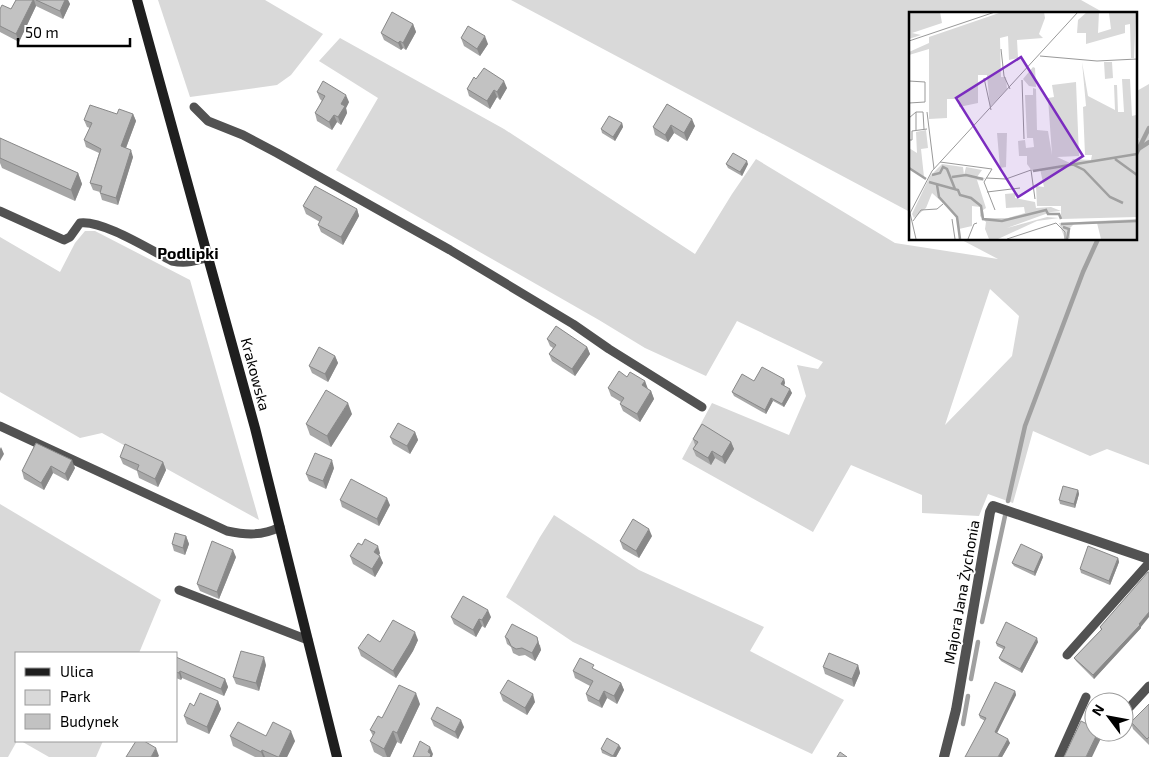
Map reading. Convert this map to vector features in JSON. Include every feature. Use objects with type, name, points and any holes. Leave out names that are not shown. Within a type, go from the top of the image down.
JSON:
[{"type":"main road","name":"Krakowska","points":[[137,0],[209,257],[280,527],[337,757]]},
{"type":"street","name":"Majora Jana Żychonia","points":[[944,757],[956,710],[990,512],[993,506],[1149,561]]},
{"type":"lane","points":[[194,107],[208,121],[243,135],[277,153],[450,250],[573,324],[702,407]]},
{"type":"lane","points":[[0,210],[64,240],[70,238],[80,223],[89,222],[109,229],[172,261],[181,263],[209,257]]},
{"type":"lane","points":[[0,426],[227,531],[256,534],[269,532],[280,527]]},
{"type":"lane","points":[[1067,655],[1149,561]]},
{"type":"lane","points":[[179,590],[308,640]]},
{"type":"lane","points":[[1134,702],[1149,686]]},
{"type":"lane","points":[[1058,757],[1084,701]]},
{"type":"green space","points":[[158,0],[265,0],[323,34],[291,75],[277,85],[190,97]]},
{"type":"green space","points":[[511,0],[1081,0],[1102,12],[909,12],[909,211]]},
{"type":"green space","points":[[340,38],[504,129],[695,254],[756,159],[895,243],[998,259],[962,240],[1136,240],[1136,142],[1139,139],[1136,136],[1136,91],[1149,84],[1149,465],[1107,449],[1090,456],[1033,431],[1013,503],[988,494],[979,516],[922,513],[922,495],[851,465],[813,532],[682,459],[712,403],[789,435],[806,396],[797,365],[818,369],[823,362],[737,321],[706,376],[645,348],[336,170],[378,98],[319,61]],"holes":[[[990,289],[1019,316],[1012,356],[945,425]]]},
{"type":"green space","points":[[85,231],[95,231],[190,280],[259,520],[102,433],[80,438],[0,392],[0,237],[60,272],[75,243]]},
{"type":"green space","points":[[0,504],[161,600],[139,652],[15,652],[16,742],[8,757],[0,757]]},
{"type":"green space","points":[[554,515],[639,570],[764,627],[750,651],[844,700],[812,754],[573,642],[506,597]]},
{"type":"green space","points":[[23,742],[103,742],[96,757],[49,757]]},
{"type":"building","points":[[16,0],[33,0],[16,34],[0,26],[0,9],[2,5],[11,9]]},
{"type":"building","points":[[36,0],[65,0],[60,11]]},
{"type":"building","points":[[392,12],[413,24],[403,43],[400,41],[398,43],[381,33]]},
{"type":"building","points":[[468,26],[485,36],[477,49],[461,38]]},
{"type":"building","points":[[484,68],[504,81],[497,92],[494,90],[487,101],[467,89],[474,77],[476,79]]},
{"type":"building","points":[[323,81],[346,95],[341,104],[345,106],[338,117],[334,115],[329,122],[315,113],[325,96],[317,92]]},
{"type":"building","points":[[667,104],[692,119],[684,133],[671,125],[665,135],[653,127]]},
{"type":"building","points":[[90,105],[117,114],[119,109],[133,114],[121,146],[131,150],[116,198],[100,193],[102,186],[90,183],[101,149],[84,140],[92,123],[84,120]]},
{"type":"building","points":[[609,116],[622,123],[613,137],[601,129]]},
{"type":"building","points":[[0,138],[78,173],[71,190],[0,158]]},
{"type":"building","points":[[733,153],[747,161],[740,172],[726,164]]},
{"type":"building","points":[[315,186],[357,209],[341,237],[318,225],[322,217],[303,206]]},
{"type":"building","points":[[556,326],[587,347],[572,369],[549,354],[556,345],[547,339]]},
{"type":"building","points":[[319,347],[335,356],[325,374],[309,366]]},
{"type":"building","points":[[762,367],[784,379],[781,384],[790,389],[782,404],[771,398],[765,410],[732,392],[742,374],[754,381]]},
{"type":"building","points":[[619,371],[627,377],[630,372],[645,381],[642,385],[651,391],[637,414],[620,404],[624,398],[608,388]]},
{"type":"building","points":[[326,390],[348,403],[327,436],[306,424]]},
{"type":"building","points":[[398,423],[415,432],[407,446],[390,437]]},
{"type":"building","points":[[702,424],[731,442],[722,457],[712,451],[708,458],[693,449],[698,442],[693,439]]},
{"type":"building","points":[[36,443],[72,460],[65,474],[51,466],[41,483],[22,471]]},
{"type":"building","points":[[125,444],[163,462],[155,479],[137,470],[139,465],[120,457]]},
{"type":"building","points":[[315,453],[332,460],[323,481],[306,474]]},
{"type":"building","points":[[351,479],[387,498],[377,519],[340,500]]},
{"type":"building","points":[[1063,486],[1078,490],[1074,504],[1059,500]]},
{"type":"building","points":[[633,519],[649,529],[636,551],[620,541]]},
{"type":"building","points":[[175,533],[186,536],[183,548],[172,544]]},
{"type":"building","points":[[365,539],[378,546],[374,552],[380,556],[372,569],[350,556],[358,543],[362,545]]},
{"type":"building","points":[[212,541],[233,550],[217,592],[197,584]]},
{"type":"building","points":[[1021,544],[1042,554],[1034,572],[1012,563]]},
{"type":"building","points":[[1088,546],[1118,558],[1109,581],[1080,569]]},
{"type":"building","points":[[1148,572],[1149,612],[1140,625],[1093,675],[1074,658],[1102,629],[1100,627]]},
{"type":"building","points":[[463,596],[488,610],[482,620],[479,619],[473,630],[451,617]]},
{"type":"building","points":[[393,620],[415,632],[393,671],[358,648],[368,634],[380,642]]},
{"type":"building","points":[[1006,622],[1037,638],[1020,669],[999,658],[1005,647],[996,643]]},
{"type":"building","points":[[512,624],[537,637],[538,642],[532,653],[522,648],[516,649],[511,646],[505,637]]},
{"type":"building","points":[[241,651],[264,657],[256,683],[233,677]]},
{"type":"building","points":[[829,653],[858,665],[852,679],[823,667]]},
{"type":"building","points":[[178,658],[225,679],[221,689],[180,671],[179,673]]},
{"type":"building","points":[[580,658],[594,665],[592,668],[621,683],[614,696],[604,691],[599,701],[586,694],[593,681],[573,671]]},
{"type":"building","points":[[508,680],[533,694],[525,708],[500,693]]},
{"type":"building","points":[[995,682],[1015,691],[995,732],[1008,739],[998,757],[965,757],[986,718],[979,715]]},
{"type":"building","points":[[399,685],[416,693],[397,733],[393,731],[384,749],[370,741],[375,732],[370,730],[378,716],[382,718]]},
{"type":"building","points":[[200,693],[218,701],[207,727],[184,716],[190,703],[194,706]]},
{"type":"building","points":[[1149,704],[1149,737],[1147,739],[1134,725],[1134,719]]},
{"type":"building","points":[[437,707],[461,720],[455,732],[431,719]]},
{"type":"building","points":[[1081,721],[1084,722],[1084,742],[1093,742],[1086,757],[1064,757]]},
{"type":"building","points":[[238,722],[266,736],[273,722],[291,731],[279,757],[262,750],[261,752],[230,736]]},
{"type":"building","points":[[607,738],[619,745],[613,756],[601,749]]},
{"type":"building","points":[[420,741],[430,747],[428,752],[431,754],[430,757],[413,757]]},
{"type":"building","points":[[135,742],[146,742],[156,748],[151,757],[126,757]]},
{"type":"building","points":[[840,752],[847,757],[837,757]]},
{"type":"waterway","points":[[1136,154],[1149,128]]},
{"type":"waterway","points":[[1140,148],[1149,142]]},
{"type":"waterway","points":[[1008,501],[1025,426],[1083,272],[1098,240]]},
{"type":"waterway","points":[[982,622],[1005,516]]},
{"type":"waterway","points":[[971,679],[978,642]]},
{"type":"waterway","points":[[963,724],[968,696]]},
{"type":"district","name":"Podlipki","points":[[188,252]]}]
